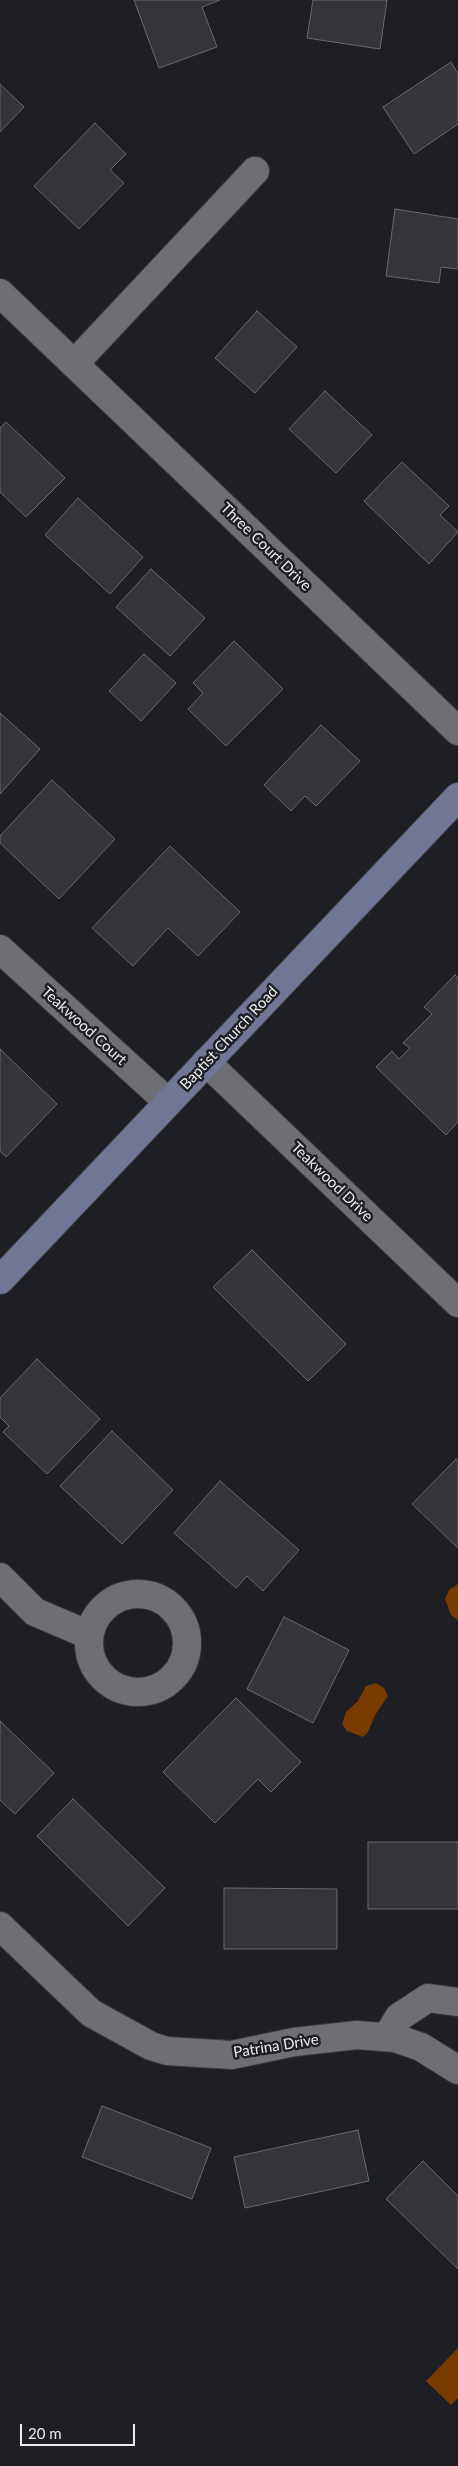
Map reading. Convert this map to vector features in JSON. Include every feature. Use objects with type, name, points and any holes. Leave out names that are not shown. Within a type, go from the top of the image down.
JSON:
[{"type":"street","points":[[74,364],[255,171]]},
{"type":"street","name":"Three Court Drive","points":[[0,293],[458,731]]},
{"type":"street","name":"Baptist Church Road","points":[[0,1280],[458,796]]},
{"type":"street","name":"Teakwood Court","points":[[0,949],[168,1102]]},
{"type":"street","name":"Teakwood Drive","points":[[206,1062],[458,1302]]},
{"type":"street","points":[[0,1577],[35,1612],[89,1635]]},
{"type":"street","name":"Patrina Drive","points":[[0,1926],[91,2013],[159,2048],[232,2055],[294,2042],[357,2035],[387,2037],[421,2047],[458,2070]]},
{"type":"street","points":[[387,2037],[399,2017],[428,1998],[458,2002]]},
{"type":"shaded area","points":[[458,1584],[458,1620],[451,1615],[445,1599],[449,1590]]},
{"type":"shaded area","points":[[376,1683],[384,1688],[388,1696],[375,1715],[368,1732],[363,1737],[347,1731],[342,1724],[346,1712],[358,1701],[366,1686]]},
{"type":"shaded area","points":[[458,2348],[458,2398],[451,2405],[426,2381]]},
{"type":"building","points":[[134,0],[220,0],[202,7],[217,47],[159,68]]},
{"type":"building","points":[[313,0],[387,0],[380,49],[307,38]]},
{"type":"building","points":[[451,62],[458,74],[458,124],[414,154],[383,107]]},
{"type":"building","points":[[0,84],[24,107],[0,132]]},
{"type":"building","points":[[95,123],[126,154],[110,170],[124,183],[79,229],[34,186]]},
{"type":"building","points":[[395,209],[458,219],[458,269],[441,267],[439,283],[386,276]]},
{"type":"building","points":[[257,311],[297,347],[255,393],[215,358]]},
{"type":"building","points":[[325,391],[372,435],[336,473],[289,429]]},
{"type":"building","points":[[6,422],[65,478],[26,517],[0,492],[0,428]]},
{"type":"building","points":[[402,462],[449,506],[440,515],[458,532],[429,564],[364,501]]},
{"type":"building","points":[[78,498],[143,557],[110,594],[45,535]]},
{"type":"building","points":[[151,569],[205,618],[170,656],[116,607]]},
{"type":"building","points":[[234,641],[283,689],[226,746],[188,709],[203,693],[193,683]]},
{"type":"building","points":[[144,654],[176,683],[141,721],[109,691]]},
{"type":"building","points":[[0,713],[40,749],[0,794]]},
{"type":"building","points":[[321,725],[360,761],[316,806],[305,796],[291,811],[264,785]]},
{"type":"building","points":[[52,780],[115,839],[59,899],[0,843],[0,836]]},
{"type":"building","points":[[170,846],[240,912],[198,956],[168,928],[133,966],[92,928]]},
{"type":"building","points":[[455,975],[458,978],[458,1122],[446,1135],[376,1067],[392,1051],[399,1059],[410,1048],[403,1043],[432,1014],[424,1007]]},
{"type":"building","points":[[0,1049],[57,1104],[6,1157],[0,1151]]},
{"type":"building","points":[[252,1250],[346,1344],[308,1381],[213,1287]]},
{"type":"building","points":[[37,1359],[100,1419],[47,1474],[3,1432],[9,1426],[0,1417],[0,1398]]},
{"type":"building","points":[[112,1431],[173,1490],[122,1544],[60,1486]]},
{"type":"building","points":[[456,1459],[458,1461],[458,1548],[412,1504]]},
{"type":"building","points":[[220,1481],[299,1550],[263,1591],[247,1576],[236,1588],[174,1533]]},
{"type":"building","points":[[284,1617],[349,1650],[313,1723],[247,1689]]},
{"type":"building","points":[[236,1698],[301,1762],[271,1792],[258,1779],[215,1823],[163,1772]]},
{"type":"building","points":[[0,1721],[54,1773],[15,1814],[0,1800]]},
{"type":"building","points":[[73,1799],[165,1888],[128,1926],[37,1836]]},
{"type":"building","points":[[368,1842],[458,1842],[458,1909],[368,1909]]},
{"type":"building","points":[[224,1888],[337,1889],[337,1949],[224,1949]]},
{"type":"building","points":[[102,2106],[211,2148],[192,2199],[82,2157]]},
{"type":"building","points":[[358,2130],[369,2181],[245,2208],[234,2157]]},
{"type":"building","points":[[423,2161],[458,2196],[458,2269],[386,2199]]}]
